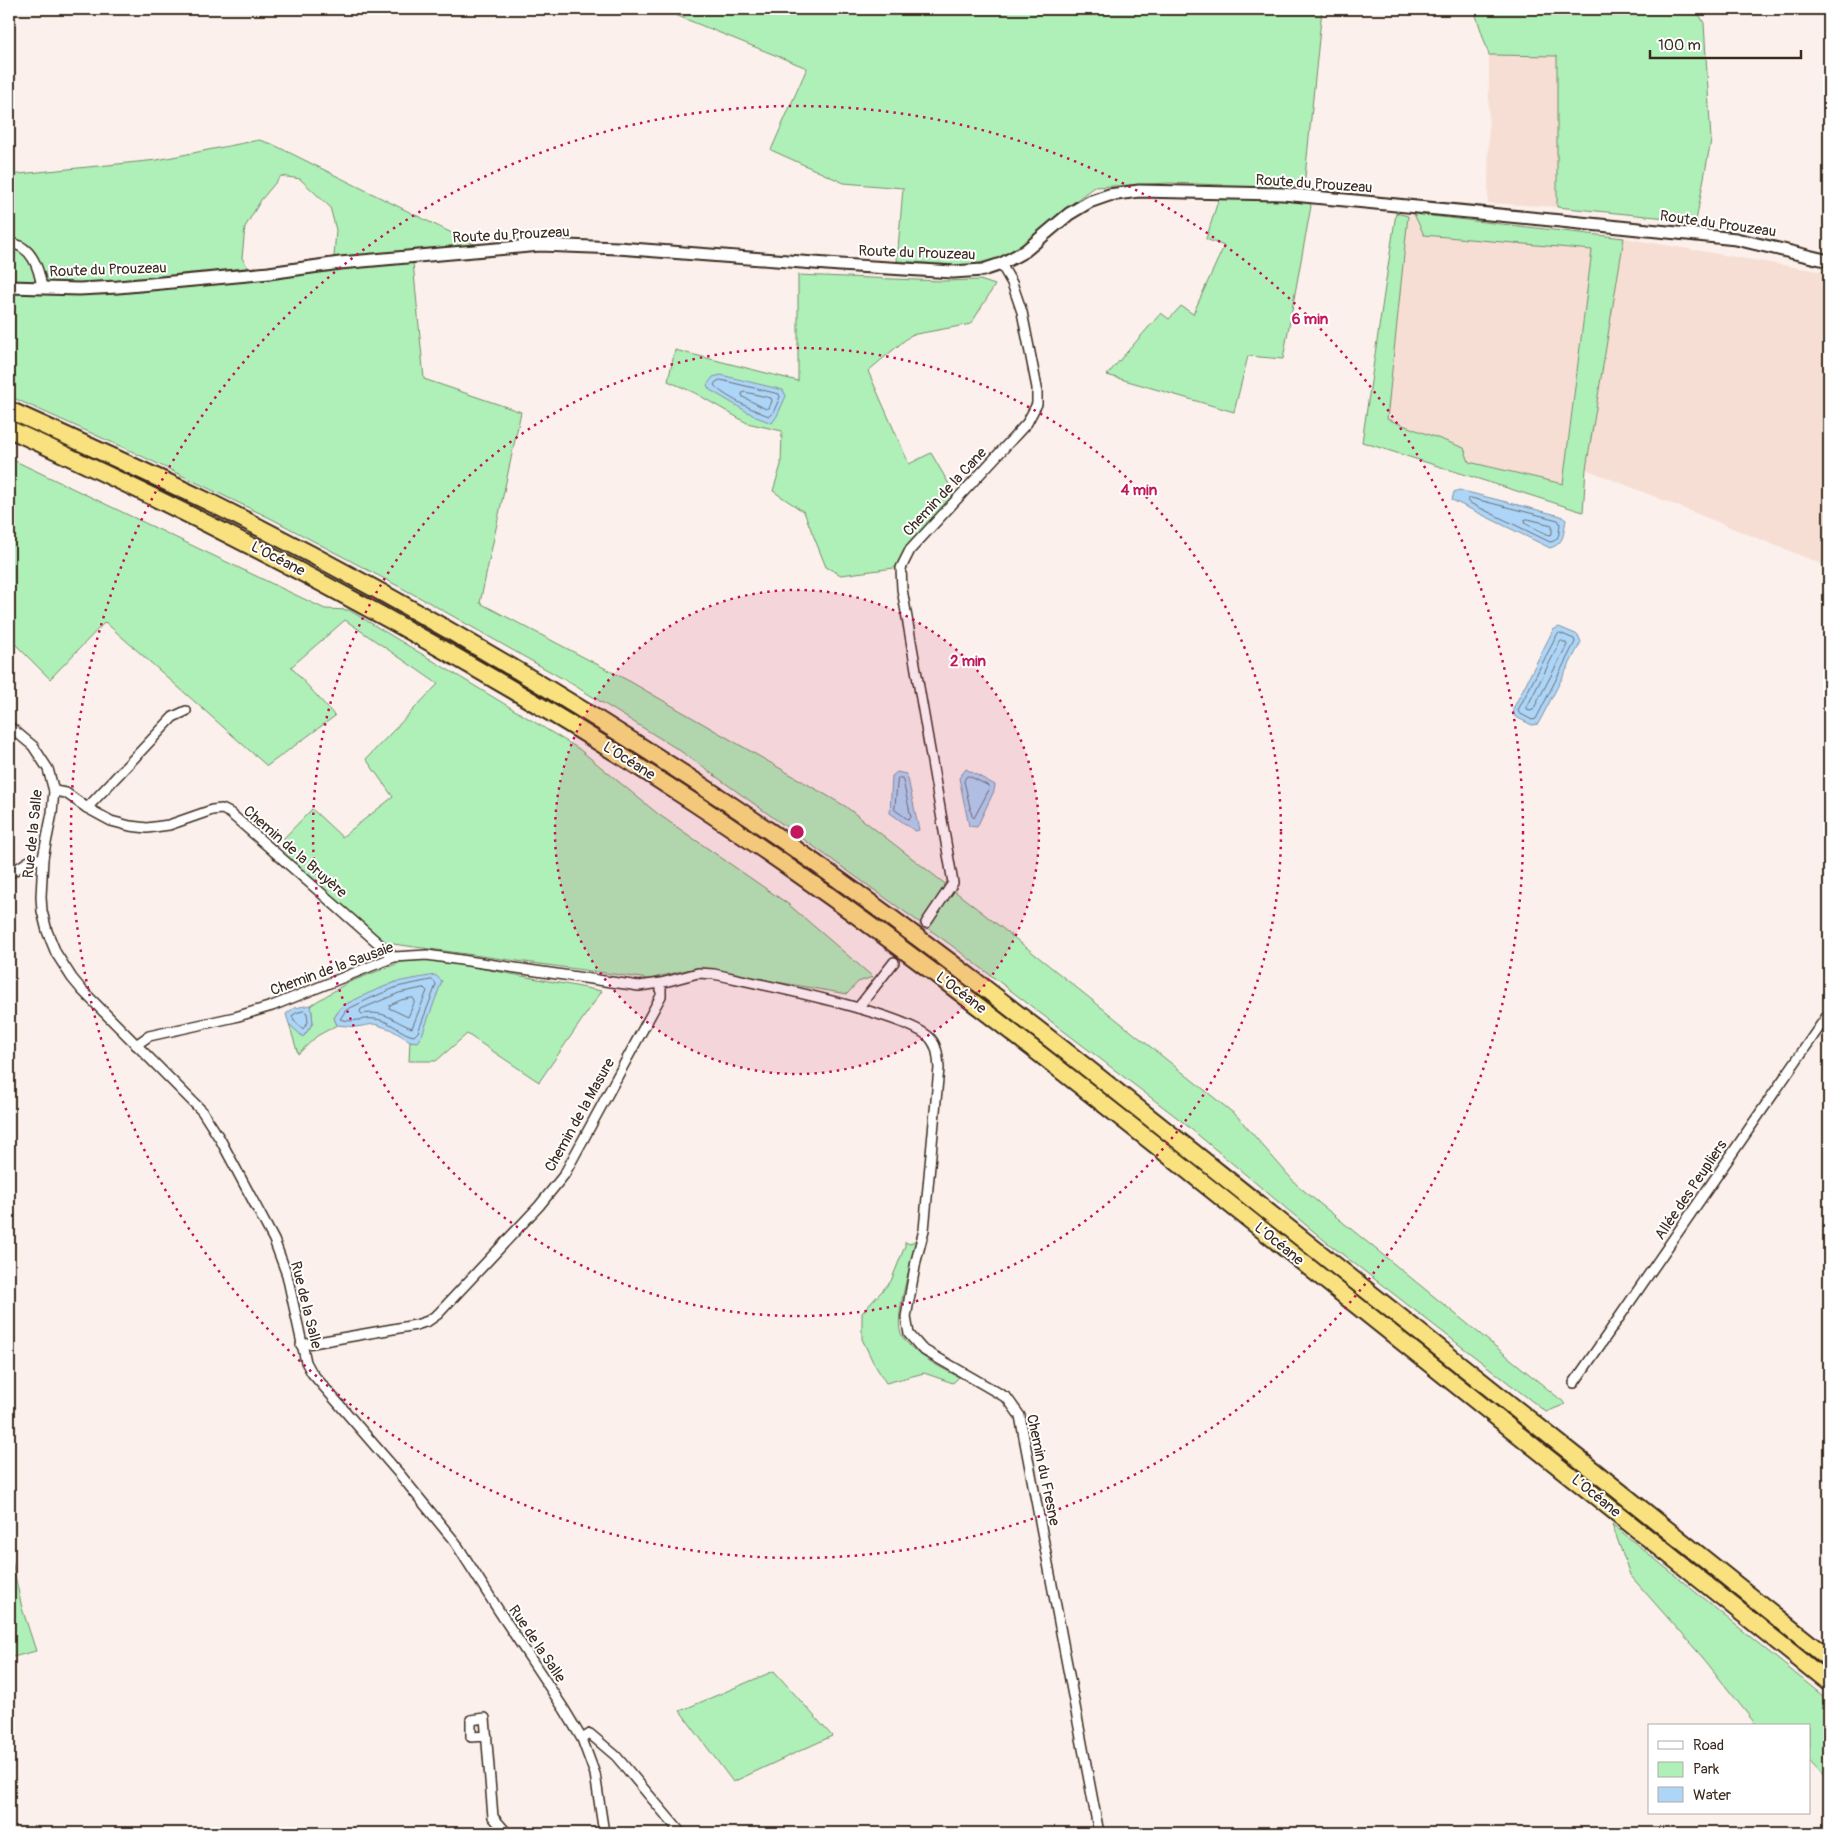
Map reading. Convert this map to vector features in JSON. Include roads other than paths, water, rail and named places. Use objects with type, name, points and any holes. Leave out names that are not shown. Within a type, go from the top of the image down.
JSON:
[{"type":"highway","name":"L’Océane","points":[[9,410],[119,459],[212,504],[396,600],[581,709],[778,837],[896,922],[1073,1056],[1829,1659]]},
{"type":"highway","name":"L’Océane","points":[[9,429],[204,521],[290,564],[403,626],[500,681],[636,765],[794,871],[908,953],[1076,1082],[1829,1683]]},
{"type":"street","name":"Route du Prouzeau","points":[[9,287],[79,289],[165,283],[269,273],[340,263],[540,245],[618,248],[953,272],[983,270],[1000,264],[1025,251],[1069,214],[1089,202],[1110,195],[1139,191],[1283,194],[1551,220],[1736,239],[1829,261]]},
{"type":"street","points":[[9,243],[17,244],[29,252],[36,263],[42,288]]},
{"type":"street","name":"Chemin de la Cane","points":[[926,923],[953,883],[902,589],[901,568],[910,550],[1027,422],[1036,404],[1037,388],[1022,312],[1012,284],[1000,264]]},
{"type":"street","points":[[87,808],[173,717],[186,711]]},
{"type":"street","name":"Rue de la Salle","points":[[9,726],[33,746],[48,769],[54,791],[52,813],[43,858],[42,911],[47,931],[56,953],[82,990],[202,1111],[220,1139],[274,1240],[287,1275],[306,1362],[320,1383],[402,1477],[455,1542],[582,1739],[595,1774],[604,1833]]},
{"type":"street","name":"Chemin de la Bruyère","points":[[54,791],[66,793],[87,808],[111,820],[130,826],[147,828],[169,825],[212,810],[222,809],[230,813],[253,832],[394,957]]},
{"type":"street","points":[[9,874],[29,861],[43,858]]},
{"type":"street","name":"Chemin de la Sausaie","points":[[136,1044],[149,1036],[235,1017],[272,1006],[394,957],[427,955],[639,986],[661,983]]},
{"type":"street","points":[[661,983],[698,972],[714,974],[858,1008],[894,962]]},
{"type":"street","name":"Chemin de la Masure","points":[[301,1345],[416,1325],[428,1321],[438,1314],[539,1206],[564,1175],[661,996],[661,983]]},
{"type":"street","name":"Chemin du Fresne","points":[[858,1008],[918,1029],[931,1039],[938,1051],[939,1068],[924,1230],[916,1261],[906,1317],[909,1334],[922,1349],[1007,1398],[1020,1416],[1099,1833]]},
{"type":"street","name":"Allée des Peupliers","points":[[1574,1383],[1829,1013]]},
{"type":"street","points":[[582,1739],[590,1734],[616,1756],[681,1833]]},
{"type":"street","points":[[487,1736],[493,1817],[507,1833]]},
{"type":"water","points":[[721,375],[783,390],[786,396],[772,423],[756,417],[710,390],[707,385],[713,377]]},
{"type":"water","points":[[1459,490],[1561,516],[1566,520],[1561,541],[1550,548],[1452,500],[1454,492]]},
{"type":"water","points":[[1559,627],[1578,635],[1581,642],[1538,724],[1532,725],[1514,716],[1513,709],[1553,630]]},
{"type":"water","points":[[966,769],[995,785],[977,827],[969,826],[959,778]]},
{"type":"water","points":[[897,772],[906,774],[908,779],[919,830],[915,831],[890,813],[892,776]]},
{"type":"water","points":[[435,975],[442,981],[422,1035],[417,1042],[410,1041],[390,1029],[374,1024],[356,1027],[337,1025],[334,1018],[342,1006],[396,982]]},
{"type":"water","points":[[311,1005],[313,1023],[303,1037],[289,1024],[286,1014],[294,1008]]},
{"type":"tunnel","points":[[894,962],[926,923]]}]
